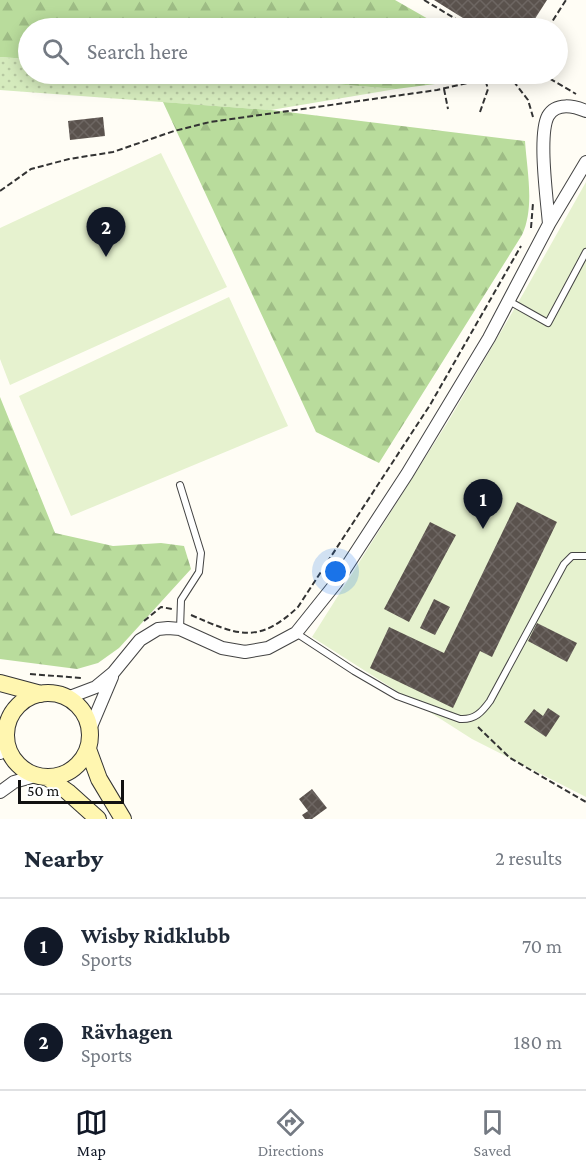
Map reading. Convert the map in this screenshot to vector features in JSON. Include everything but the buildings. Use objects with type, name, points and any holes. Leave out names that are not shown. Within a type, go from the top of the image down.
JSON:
[{"type":"main road","points":[[0,683],[67,698],[77,704],[84,713],[90,729],[88,749],[83,759],[75,768],[60,776],[41,777]]},
{"type":"main road","points":[[41,694],[19,705],[4,723],[7,747],[12,758],[20,767],[68,792],[98,819]]},
{"type":"main road","points":[[88,749],[99,779],[123,819]]},
{"type":"street","points":[[549,224],[545,176],[545,125],[549,114],[562,106],[573,106],[586,111]]},
{"type":"street","points":[[67,698],[96,687],[113,673],[140,640],[158,629],[180,629],[212,645],[245,652],[268,648],[297,633],[336,583],[407,474],[489,338],[549,224],[586,162]]},
{"type":"street","points":[[90,729],[113,673]]},
{"type":"street","points":[[0,753],[4,723]]},
{"type":"street","points":[[0,792],[14,782],[41,777]]},
{"type":"lane","points":[[509,301],[548,323],[586,252]]},
{"type":"lane","points":[[180,485],[201,553],[199,572],[181,600],[180,629]]},
{"type":"lane","points":[[297,633],[397,696],[460,719],[470,718],[481,712],[490,701],[564,564],[572,556],[586,556]]},
{"type":"path","points":[[424,0],[454,18]]},
{"type":"path","points":[[554,18],[566,0]]},
{"type":"path","points":[[0,191],[31,170],[69,159],[112,152],[174,131],[210,122],[444,89],[464,84]]},
{"type":"path","points":[[480,112],[488,90],[486,84]]},
{"type":"path","points":[[516,84],[528,100],[533,124]]},
{"type":"path","points":[[560,84],[577,94]]},
{"type":"path","points":[[444,89],[448,110]]},
{"type":"path","points":[[531,229],[533,201]]},
{"type":"path","points":[[144,621],[161,607],[179,611],[224,630],[249,633],[267,630],[283,621],[298,607],[430,405],[526,238]]},
{"type":"path","points":[[26,674],[79,678],[87,676]]},
{"type":"path","points":[[470,718],[510,758],[586,802]]},
{"type":"green space","points":[[0,0],[395,0],[426,18],[18,18],[18,58],[0,57]]},
{"type":"green space","points":[[0,57],[18,58],[18,84],[333,84],[396,89],[271,110],[0,90]]},
{"type":"green space","points":[[333,84],[435,84],[396,89]]},
{"type":"green space","points":[[163,102],[271,110],[525,141],[529,201],[522,235],[379,463],[316,432]]},
{"type":"green space","points":[[161,153],[227,287],[10,385],[0,359],[0,228]]},
{"type":"green space","points":[[586,182],[586,797],[472,739],[312,637],[449,420]]},
{"type":"green space","points":[[229,297],[288,426],[71,516],[19,396]]},
{"type":"green space","points":[[0,397],[55,533],[113,546],[161,543],[184,546],[191,569],[119,648],[98,663],[77,669],[0,659]]},
{"type":"place","name":"Rävhagen","points":[[106,257]]},
{"type":"place","name":"Wisby Ridklubb","points":[[483,529]]}]
